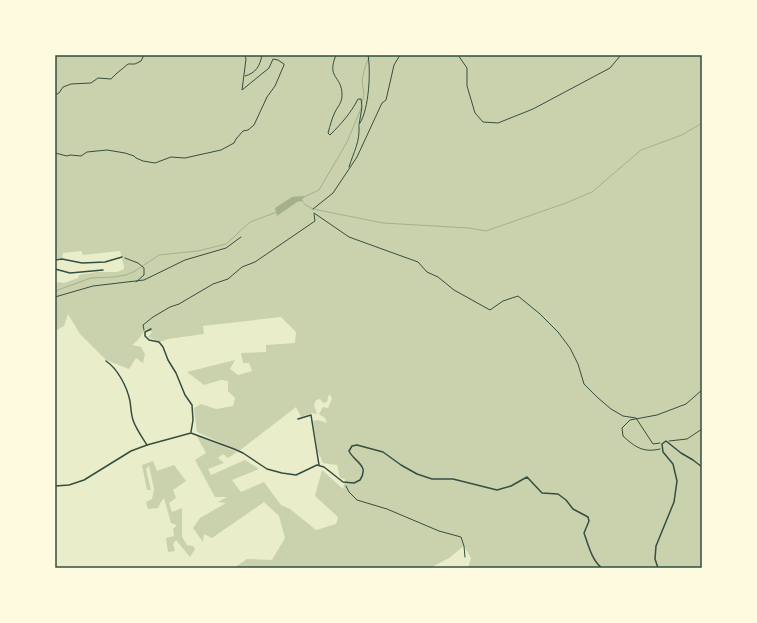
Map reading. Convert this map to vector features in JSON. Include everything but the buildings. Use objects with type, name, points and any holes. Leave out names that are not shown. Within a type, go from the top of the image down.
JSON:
[{"type":"street","points":[[55,260],[62,259],[82,263],[105,262],[122,258]]},
{"type":"street","points":[[55,269],[70,273],[103,270]]},
{"type":"street","points":[[151,329],[145,332],[145,336],[159,342],[163,347],[185,395],[192,405],[193,424],[191,433]]},
{"type":"street","points":[[106,361],[113,366],[123,385],[129,399],[131,416],[134,424],[147,445]]},
{"type":"street","points":[[298,419],[311,415],[314,441],[319,463],[318,465]]},
{"type":"street","points":[[55,486],[65,486],[84,480],[131,451],[191,433],[243,453],[267,469],[296,475],[318,465],[327,469],[339,480],[346,483],[358,482],[362,478],[363,473],[362,465],[350,453],[349,449],[354,445],[383,452],[417,474],[432,479],[453,480],[497,490],[511,486],[527,477],[542,493],[558,494],[566,500],[573,509],[588,517],[589,521],[584,533],[598,566],[602,568]]},
{"type":"street","points":[[658,568],[655,559],[656,546],[674,502],[677,481],[673,464],[663,452],[662,444],[666,441],[702,467]]},
{"type":"path","points":[[55,95],[59,93],[63,87],[71,84],[91,84],[98,78],[111,79],[128,64],[135,64],[141,61],[144,55]]},
{"type":"path","points":[[55,153],[67,156],[70,154],[72,156],[81,156],[87,152],[107,150],[125,153],[155,163],[171,157],[185,158],[221,150],[234,143],[243,131],[248,130],[254,125],[267,97],[275,86],[283,69],[284,64],[273,59],[270,68],[242,90],[246,59],[245,55]]},
{"type":"path","points":[[244,77],[253,74],[262,55]]},
{"type":"path","points":[[336,55],[332,70],[333,74],[340,82],[342,94],[341,103],[335,112],[328,133],[330,134],[342,123],[354,107],[358,98],[361,99],[362,107],[357,146],[349,168]]},
{"type":"path","points":[[359,125],[366,111],[368,95],[368,55]]},
{"type":"path","points":[[313,209],[333,193],[357,157],[382,103],[386,100],[394,65],[400,55]]},
{"type":"path","points":[[458,55],[468,68],[467,86],[475,113],[483,122],[498,122],[533,109],[610,68],[621,55]]},
{"type":"path","points":[[145,332],[143,325],[148,321],[213,284],[228,279],[242,267],[255,262],[315,222],[314,213],[349,237],[418,262],[427,272],[438,277],[454,290],[490,310],[503,301],[518,296],[540,314],[558,332],[570,348],[578,364],[584,384],[596,397],[623,416],[636,418],[654,444],[660,443]]},
{"type":"path","points":[[55,297],[93,286],[144,280],[185,260],[220,251],[230,246],[241,237]]},
{"type":"path","points":[[122,258],[138,263],[144,268],[144,275],[136,282]]},
{"type":"path","points":[[662,449],[652,451],[642,450],[623,436],[622,428],[630,420],[657,415],[686,404],[702,390]]},
{"type":"path","points":[[666,441],[687,439],[702,429]]},
{"type":"path","points":[[346,483],[346,488],[357,500],[387,509],[439,531],[461,537],[465,557]]},
{"type":"shaded area","points":[[55,55],[702,55],[702,568],[468,568],[471,558],[464,546],[449,558],[430,568],[234,568],[247,559],[272,560],[285,538],[279,516],[264,502],[212,538],[204,534],[203,542],[193,528],[200,518],[226,503],[218,502],[227,497],[215,497],[195,460],[206,453],[196,435],[237,452],[228,458],[223,454],[218,458],[224,463],[208,469],[211,475],[245,460],[259,469],[232,480],[241,492],[264,482],[281,505],[290,509],[316,530],[336,524],[338,517],[315,496],[322,470],[343,489],[345,479],[340,478],[337,465],[323,463],[318,452],[313,421],[318,420],[327,423],[325,418],[319,414],[323,407],[328,408],[332,398],[329,394],[327,402],[323,403],[320,399],[316,400],[314,405],[317,414],[312,413],[301,417],[296,407],[239,451],[197,432],[194,408],[201,404],[216,409],[233,406],[235,398],[228,391],[228,381],[221,380],[204,385],[187,372],[235,360],[230,369],[238,375],[252,371],[249,363],[243,363],[241,353],[266,352],[266,345],[295,343],[296,332],[281,317],[203,326],[204,334],[168,339],[160,342],[148,337],[152,332],[146,329],[132,345],[141,347],[145,354],[143,363],[136,358],[129,369],[106,360],[80,334],[68,314],[64,326],[55,331],[55,284],[58,282],[64,283],[78,278],[79,275],[97,272],[117,272],[124,269],[124,266],[120,251],[83,255],[81,251],[63,253],[62,258],[55,258]]},
{"type":"shaded area","points":[[292,197],[305,197],[302,199],[304,203],[301,201],[297,202],[277,216],[275,208]]},
{"type":"shaded area","points":[[153,461],[157,471],[174,465],[186,481],[173,490],[176,498],[169,503],[172,512],[182,508],[182,537],[187,545],[193,546],[195,549],[190,557],[176,540],[173,544],[175,551],[168,552],[166,538],[174,536],[173,529],[177,525],[171,523],[164,498],[158,508],[148,509],[146,502],[152,499],[154,489],[149,466],[146,469],[151,490],[147,490],[142,465]]},
{"type":"waterway","points":[[304,197],[319,190],[347,142],[360,111],[364,94],[362,80],[370,55]]},
{"type":"waterway","points":[[304,204],[313,209],[383,223],[469,228],[486,231],[566,203],[592,192],[641,150],[682,135],[702,123]]},
{"type":"waterway","points":[[55,291],[91,278],[126,275],[135,271],[159,255],[198,251],[226,244],[250,222],[277,212]]}]
